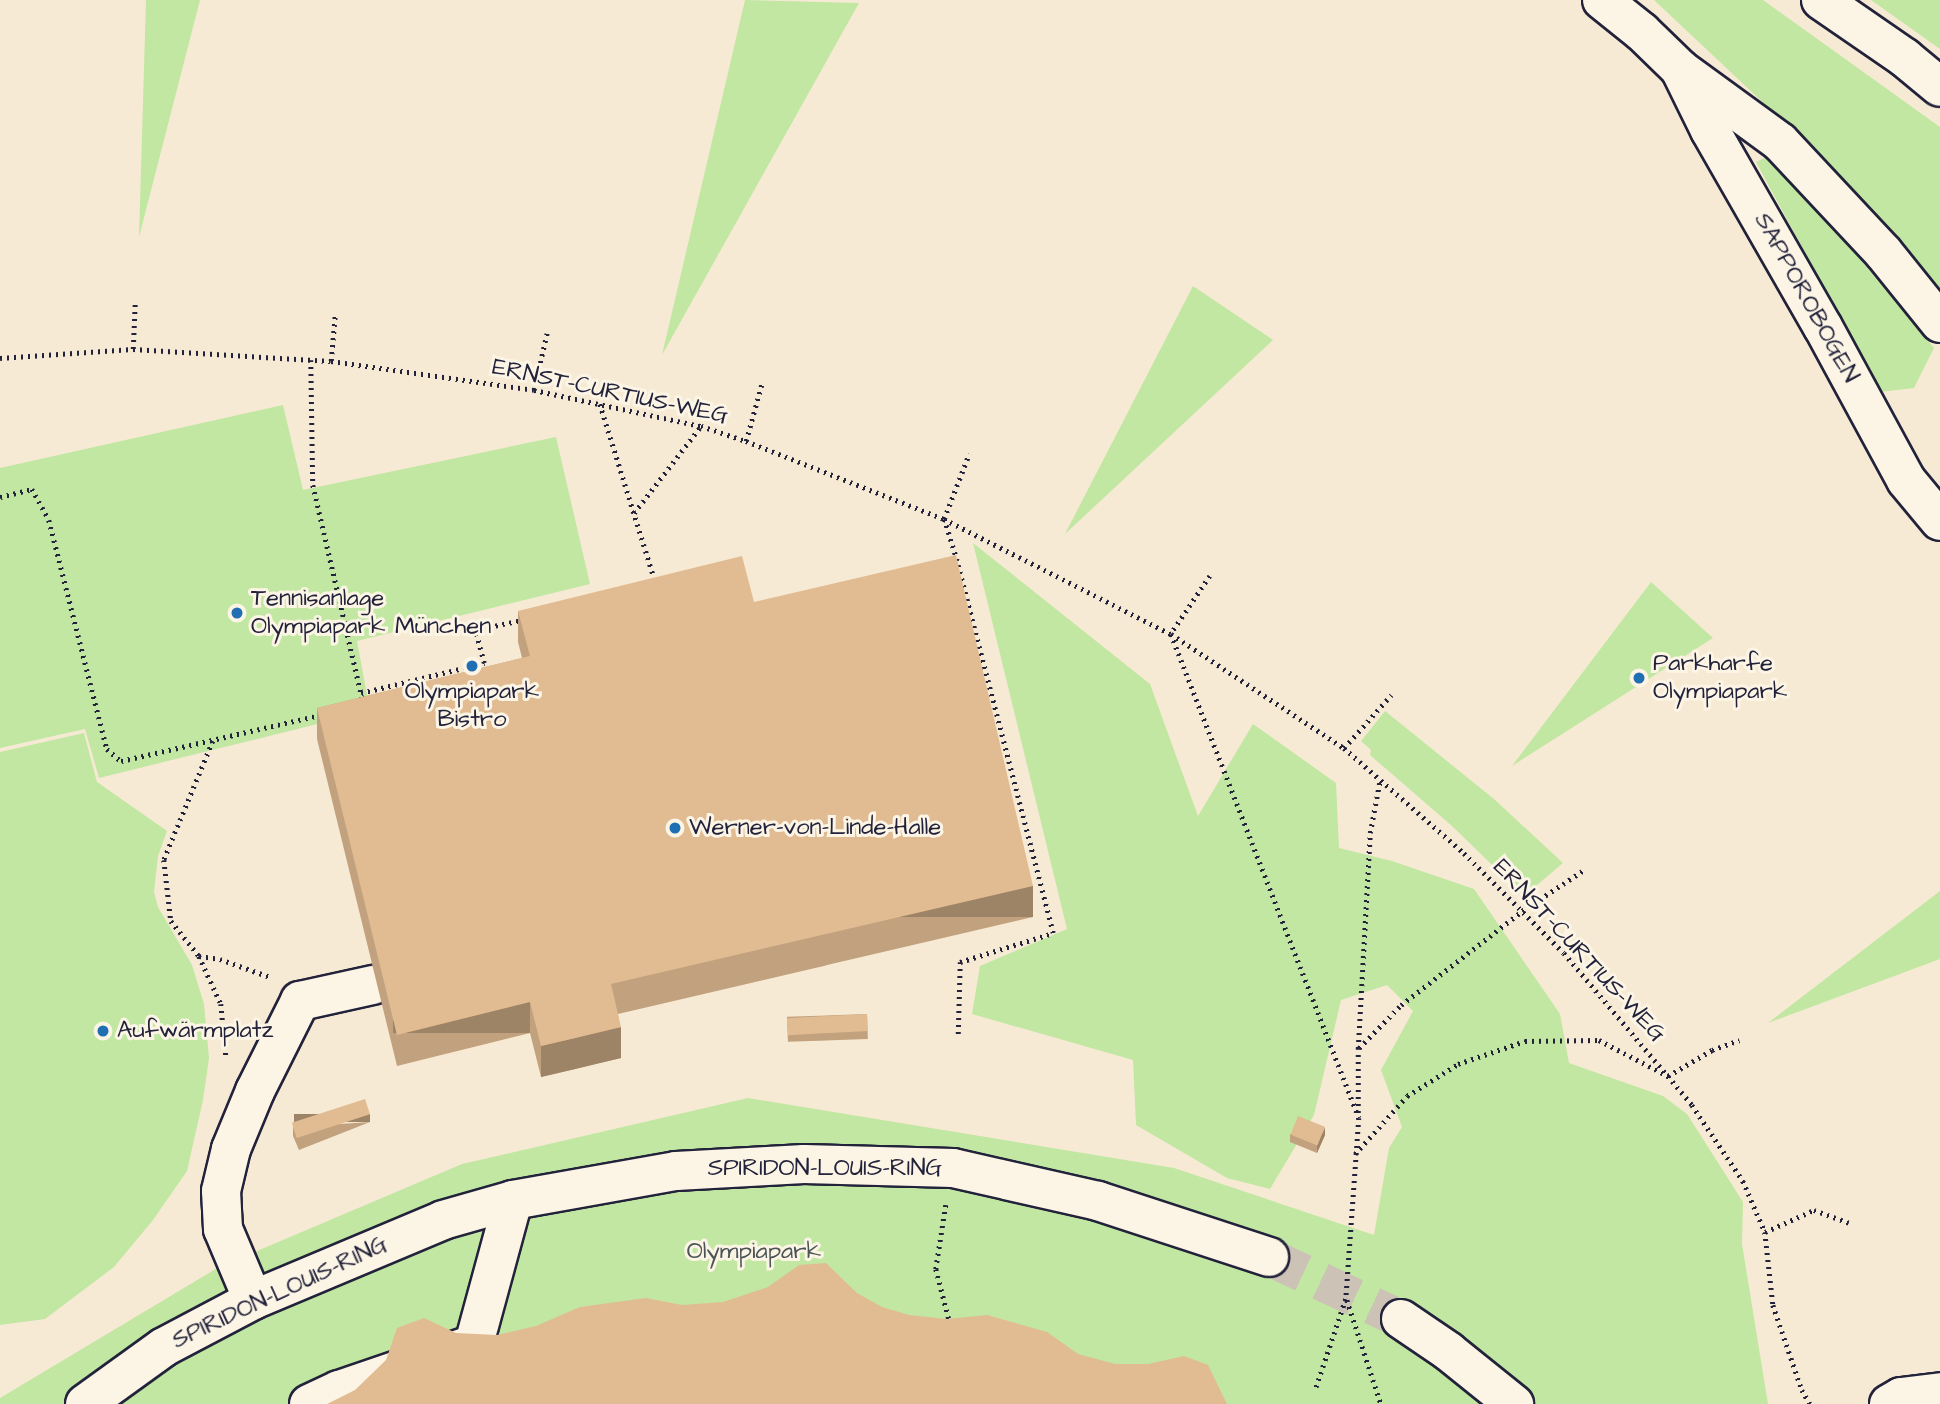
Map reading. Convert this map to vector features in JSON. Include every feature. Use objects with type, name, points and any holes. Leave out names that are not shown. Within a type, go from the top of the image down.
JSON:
[{"type":"main road","name":"SAPPOROBOGEN","points":[[1602,0],[1642,32],[1680,69],[1780,142],[1883,252],[1940,323]]},
{"type":"main road","points":[[1822,0],[1905,58],[1940,87]]},
{"type":"main road","name":"SAPPOROBOGEN","points":[[1680,69],[1710,130],[1817,316],[1906,480],[1940,521]]},
{"type":"main road","points":[[253,1300],[223,1229],[220,1191],[231,1150],[255,1091],[283,996],[373,985]]},
{"type":"main road","name":"SPIRIDON-LOUIS-RING","points":[[85,1404],[164,1346],[253,1300],[443,1220],[513,1200],[676,1171],[804,1164],[953,1168],[1098,1201],[1269,1257]]},
{"type":"main road","points":[[309,1404],[339,1390],[474,1345],[513,1200]]},
{"type":"main road","points":[[1401,1319],[1448,1351],[1514,1404]]},
{"type":"main road","points":[[1889,1404],[1901,1397],[1940,1392]]},
{"type":"path","points":[[133,349],[135,304]]},
{"type":"path","points":[[331,361],[335,315]]},
{"type":"path","points":[[534,390],[547,332]]},
{"type":"path","name":"ERNST-CURTIUS-WEG","points":[[0,358],[133,349],[331,361],[534,390],[701,426],[944,519],[1171,634],[1344,748],[1464,853],[1564,954],[1668,1076],[1743,1181],[1765,1232],[1773,1305],[1802,1390],[1810,1404]]},
{"type":"path","points":[[311,360],[313,485],[363,705]]},
{"type":"path","points":[[746,441],[762,383]]},
{"type":"path","points":[[600,404],[658,591]]},
{"type":"path","points":[[634,513],[701,426]]},
{"type":"path","points":[[958,1034],[960,962],[1053,933],[944,519],[969,454]]},
{"type":"path","points":[[0,497],[32,489],[49,520],[107,749],[121,761],[323,715]]},
{"type":"path","points":[[1210,576],[1171,634],[1359,1118]]},
{"type":"path","points":[[361,693],[484,663],[475,630],[527,619]]},
{"type":"path","points":[[1344,748],[1391,695]]},
{"type":"path","points":[[214,740],[164,860],[171,921],[199,956],[221,1004],[227,1042],[226,1069]]},
{"type":"path","points":[[1316,1388],[1346,1300],[1359,1118],[1358,1049],[1370,833],[1380,779]]},
{"type":"path","points":[[1358,1049],[1401,1005],[1522,911],[1584,870]]},
{"type":"path","points":[[199,956],[220,959],[271,977],[283,996]]},
{"type":"path","points":[[271,977],[283,996]]},
{"type":"path","points":[[1355,1154],[1407,1096],[1458,1065],[1525,1041],[1599,1040],[1668,1076],[1712,1050],[1739,1040]]},
{"type":"path","points":[[1765,1232],[1814,1210],[1849,1223]]},
{"type":"path","points":[[944,1216],[936,1269],[953,1335]]},
{"type":"path","points":[[1346,1300],[1381,1404]]},
{"type":"green space","points":[[146,0],[200,0],[139,237]]},
{"type":"green space","points":[[745,0],[859,3],[662,355]]},
{"type":"green space","points":[[1654,0],[1763,0],[1940,127],[1940,299],[1789,127]]},
{"type":"green space","points":[[1871,0],[1940,0],[1940,49]]},
{"type":"green space","points":[[1773,154],[1934,348],[1914,388],[1880,392],[1756,162]]},
{"type":"green space","points":[[1193,286],[1273,340],[1065,534]]},
{"type":"green space","name":"Tennisanlage Olympiapark München","points":[[283,405],[303,490],[556,437],[590,584],[357,641],[370,711],[99,778],[85,729],[0,748],[0,468]]},
{"type":"green space","name":"Olympiapark","points":[[973,543],[1150,684],[1198,816],[1253,724],[1336,783],[1339,848],[1392,861],[1474,889],[1560,1014],[1569,1063],[1663,1096],[1687,1114],[1743,1202],[1742,1244],[1768,1404],[0,1404],[0,1398],[219,1267],[462,1164],[748,1098],[1174,1168],[1374,1235],[1389,1148],[1402,1127],[1381,1070],[1413,1011],[1387,985],[1341,1000],[1314,1115],[1270,1189],[1227,1178],[1136,1125],[1133,1060],[972,1014],[980,966],[1067,929]]},
{"type":"green space","points":[[1651,582],[1713,638],[1512,766]]},
{"type":"green space","points":[[1385,711],[1494,799],[1563,863],[1524,896],[1452,826],[1370,755],[1371,750],[1361,741]]},
{"type":"green space","name":"Aufwärmplatz","points":[[84,733],[97,782],[167,831],[158,856],[154,892],[158,907],[192,965],[204,1004],[209,1058],[203,1100],[187,1171],[153,1220],[114,1267],[45,1319],[0,1325],[0,752]]},
{"type":"green space","points":[[1940,891],[1940,959],[1768,1023]]},
{"type":"building","name":"Werner-von-Linde-Halle","points":[[956,555],[1033,886],[611,984],[621,1027],[541,1046],[530,1002],[397,1035],[317,708],[530,656],[518,611],[742,556],[754,602]]},
{"type":"building","points":[[867,1014],[868,1031],[788,1035],[787,1018]]},
{"type":"building","points":[[365,1099],[370,1114],[297,1138],[292,1123]]},
{"type":"building","points":[[1298,1116],[1325,1127],[1317,1145],[1291,1135]]},
{"type":"building","points":[[826,1263],[857,1293],[882,1307],[909,1315],[947,1319],[987,1315],[1047,1332],[1078,1354],[1115,1364],[1148,1364],[1184,1356],[1208,1365],[1227,1404],[327,1404],[355,1390],[386,1360],[397,1328],[424,1318],[456,1333],[497,1335],[536,1326],[580,1307],[646,1298],[682,1305],[723,1302],[768,1287],[799,1265]]},
{"type":"tunnel","points":[[1269,1257],[1401,1319]]},
{"type":"place","name":"Tennisanlage Olympiapark München","points":[[237,613]]},
{"type":"place","name":"Olympiapark Bistro","points":[[472,666]]},
{"type":"place","name":"Parkharfe Olympiapark","points":[[1639,678]]},
{"type":"place","name":"Werner-von-Linde-Halle","points":[[675,828]]},
{"type":"place","name":"Aufwärmplatz","points":[[103,1031]]}]
